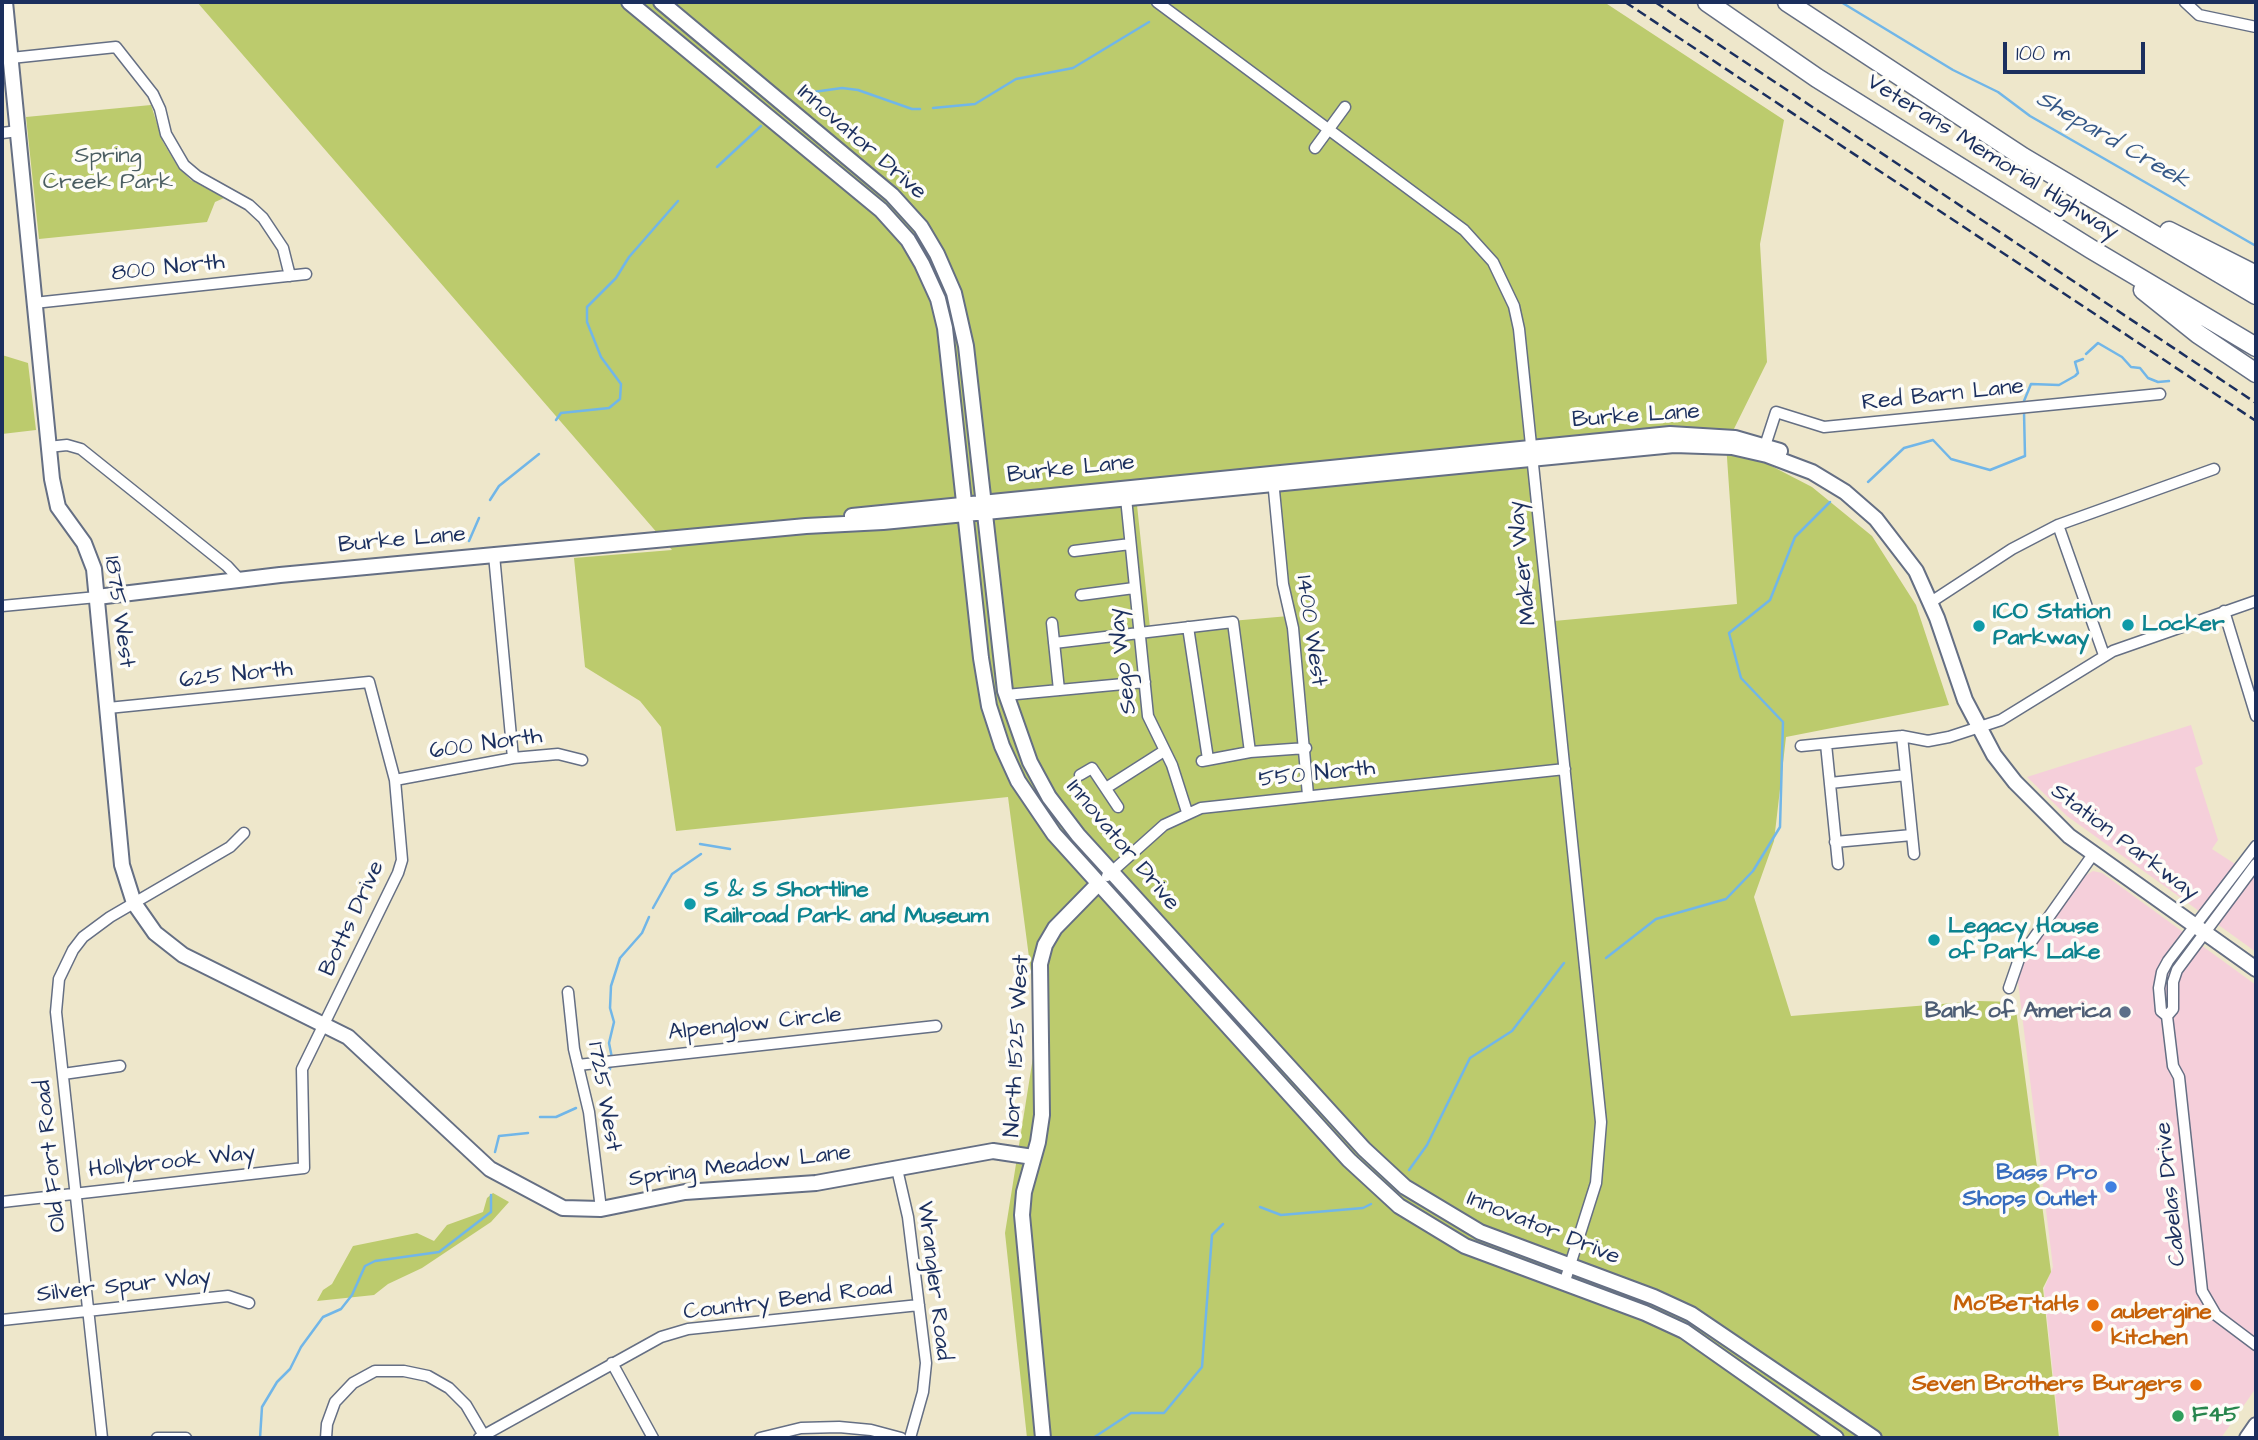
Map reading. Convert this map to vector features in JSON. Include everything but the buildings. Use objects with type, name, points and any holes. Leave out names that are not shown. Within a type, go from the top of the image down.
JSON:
[{"type":"highway","name":"Veterans Memorial Highway","points":[[1707,2],[1817,78],[2091,249],[2256,347]]},
{"type":"highway","name":"Veterans Memorial Highway","points":[[1787,2],[2023,157],[2256,295]]},
{"type":"highway","points":[[2023,157],[2256,275]]},
{"type":"highway","points":[[2091,249],[2198,334],[2256,373]]},
{"type":"street","name":"1875 West","points":[[5,2],[48,447],[58,507],[90,555],[97,597],[122,866],[134,903]]},
{"type":"street","name":"Innovator Drive","points":[[629,2],[881,210],[908,240],[933,287],[944,321],[983,674],[995,726],[1014,773],[1036,809],[1099,883],[1349,1160],[1386,1196],[1412,1216],[1449,1238],[1645,1313],[1684,1331],[1836,1438]]},
{"type":"street","name":"Innovator Drive","points":[[661,2],[892,195],[925,233],[946,273],[964,329],[1006,695],[1022,744],[1049,797],[1111,872],[1390,1175],[1426,1202],[1464,1224],[1654,1297],[1691,1314],[1874,1438]]},
{"type":"street","name":"Maker Way","points":[[1157,2],[1464,230],[1500,272],[1511,294],[1519,329],[1602,1139],[1596,1183],[1564,1284]]},
{"type":"street","points":[[2185,2],[2199,15],[2256,27]]},
{"type":"street","points":[[11,58],[116,47],[153,94],[166,134],[184,164],[197,176],[249,205],[263,218],[283,248],[290,276]]},
{"type":"street","points":[[1315,148],[1345,107]]},
{"type":"street","points":[[2,133],[18,131]]},
{"type":"street","name":"800 North","points":[[34,303],[306,274]]},
{"type":"street","name":"Red Barn Lane","points":[[1764,449],[1776,412],[1824,427],[2160,394]]},
{"type":"street","name":"Burke Lane","points":[[2,606],[239,579],[806,526],[1532,453],[1686,444],[1764,449],[1801,467]]},
{"type":"street","points":[[48,447],[67,445],[81,449],[227,566],[239,579]]},
{"type":"street","name":"Station Parkway","points":[[1801,467],[1834,484],[1876,519],[1907,557],[1931,602],[1959,686],[1979,727],[2003,768],[2027,796],[2069,836],[2256,969]]},
{"type":"street","points":[[1931,602],[2012,549],[2058,525],[2214,469]]},
{"type":"street","name":"Burke Lane","points":[[984,507],[1126,498],[1273,478]]},
{"type":"street","name":"1400 West","points":[[1273,478],[1282,573],[1292,620],[1306,748],[1308,795]]},
{"type":"street","name":"Sego Way","points":[[1126,498],[1148,716],[1172,765],[1187,812]]},
{"type":"street","points":[[2058,525],[2104,655]]},
{"type":"street","points":[[1074,551],[1130,544]]},
{"type":"street","points":[[494,555],[513,758]]},
{"type":"street","points":[[1081,595],[1135,588]]},
{"type":"street","points":[[1801,746],[1902,736],[1934,740],[2001,720],[2104,655],[2256,601]]},
{"type":"street","points":[[2224,611],[2256,716]]},
{"type":"street","points":[[1054,643],[1233,622],[1250,752]]},
{"type":"street","points":[[1052,623],[1059,690]]},
{"type":"street","points":[[1188,627],[1205,760],[1250,752],[1306,748]]},
{"type":"street","name":"625 North","points":[[107,708],[369,682]]},
{"type":"street","name":"Botts Drive","points":[[304,1168],[302,1069],[398,873],[402,848],[395,779],[369,682]]},
{"type":"street","points":[[1006,695],[1145,682]]},
{"type":"street","points":[[1902,736],[1914,854]]},
{"type":"street","points":[[1826,744],[1838,864]]},
{"type":"street","points":[[1106,788],[1164,751]]},
{"type":"street","name":"600 North","points":[[395,779],[513,758],[558,754],[582,760]]},
{"type":"street","points":[[1080,775],[1092,768],[1118,807]]},
{"type":"street","name":"550 North","points":[[1099,883],[1164,825],[1187,812],[1210,806],[1565,769]]},
{"type":"street","points":[[1830,783],[1906,775]]},
{"type":"street","name":"Old Fort Road","points":[[102,1438],[56,1004],[65,964],[83,937],[134,903],[230,847],[244,833]]},
{"type":"street","points":[[1835,842],[1912,835]]},
{"type":"street","points":[[2200,929],[2256,846]]},
{"type":"street","points":[[2009,988],[2019,959],[2094,853]]},
{"type":"street","points":[[2200,929],[2256,864]]},
{"type":"street","name":"North 1525 West","points":[[1042,1438],[1022,1226],[1024,1192],[1042,1115],[1042,955],[1062,919],[1099,883]]},
{"type":"street","name":"Spring Meadow Lane","points":[[134,903],[155,933],[183,955],[348,1037],[490,1169],[563,1208],[601,1209],[685,1192],[816,1183],[993,1151],[1033,1157]]},
{"type":"street","name":"Cabelas Drive","points":[[2200,929],[2174,976],[2173,1009],[2167,1016],[2173,1066],[2179,1076],[2202,1291],[2216,1315],[2256,1345]]},
{"type":"street","name":"1725 West","points":[[568,992],[578,1065],[589,1112],[601,1209]]},
{"type":"street","name":"Alpenglow Circle","points":[[578,1065],[936,1026]]},
{"type":"street","points":[[63,1074],[120,1066]]},
{"type":"street","name":"Hollybrook Way","points":[[2,1202],[304,1168]]},
{"type":"street","name":"Wrangler Road","points":[[897,1169],[908,1217],[925,1378],[910,1438]]},
{"type":"street","name":"Silver Spur Way","points":[[2,1320],[228,1296],[249,1303]]},
{"type":"street","name":"Country Bend Road","points":[[481,1436],[661,1337],[688,1329],[919,1305]]},
{"type":"street","points":[[612,1363],[653,1438]]},
{"type":"street","points":[[326,1438],[327,1424],[335,1402],[353,1383],[375,1371],[404,1371],[428,1376],[449,1388],[466,1405],[481,1436]]},
{"type":"street","points":[[2248,1438],[2256,1425]]},
{"type":"street","points":[[760,1438],[801,1428],[839,1427],[871,1430],[901,1438]]},
{"type":"street","points":[[156,1438],[186,1438]]},
{"type":"shaded area","points":[[2191,725],[2203,764],[2195,768],[2218,840],[2212,849],[2252,875],[2256,871],[2256,952],[2067,816],[2027,777]]},
{"type":"shaded area","points":[[2093,871],[2102,873],[2256,985],[2256,1388],[2221,1438],[2060,1438],[2044,1289],[2053,1267],[2018,982],[2022,966],[2034,947],[2085,876]]},
{"type":"green space","points":[[197,2],[1604,2],[1784,120],[1760,244],[1767,362],[1727,443],[1812,487],[1872,536],[1916,605],[1949,705],[1786,737],[1774,841],[1754,897],[1791,1016],[1979,1001],[2015,1002],[2051,1272],[2043,1288],[2059,1438],[1027,1438],[1005,1233],[1038,1026],[1008,797],[676,831],[661,727],[640,701],[585,667],[574,558],[672,550]],"holes":[[[1726,443],[1737,604],[1554,621],[1534,465]],[[1275,490],[1289,616],[1150,628],[1137,505]]]},
{"type":"green space","name":"Spring Creek Park","points":[[151,105],[163,142],[178,167],[191,180],[224,198],[215,202],[207,222],[39,239],[26,117]]},
{"type":"green space","points":[[2,355],[28,363],[36,430],[2,434]]},
{"type":"green space","points":[[493,1193],[509,1202],[491,1222],[422,1268],[388,1284],[374,1295],[317,1301],[323,1290],[332,1284],[353,1246],[417,1233],[434,1241],[447,1225],[483,1212],[487,1198]]},
{"type":"waterway","name":"Shepard Creek","points":[[1841,2],[1953,70],[1998,92],[2030,116],[2256,246]]},
{"type":"waterway","name":"Shepard Creek","points":[[933,108],[975,104],[1016,79],[1073,68],[1149,22]]},
{"type":"waterway","name":"Shepard Creek","points":[[799,94],[842,88],[858,90],[912,109],[920,109]]},
{"type":"waterway","name":"Shepard Creek","points":[[717,167],[761,126]]},
{"type":"waterway","name":"Shepard Creek","points":[[556,420],[561,413],[609,408],[620,399],[621,384],[601,357],[587,322],[587,307],[616,278],[629,257],[678,201]]},
{"type":"waterway","name":"Shepard Creek","points":[[2086,354],[2098,343],[2122,357],[2131,367],[2140,368],[2148,378],[2158,382],[2169,381]]},
{"type":"waterway","name":"Shepard Creek","points":[[2024,401],[2031,384],[2059,385],[2078,373],[2075,362],[2083,359]]},
{"type":"waterway","name":"Shepard Creek","points":[[1868,482],[1904,448],[1933,440],[1951,459],[1990,470],[2025,456],[2024,412]]},
{"type":"waterway","name":"Shepard Creek","points":[[490,500],[499,486],[539,454]]},
{"type":"waterway","name":"Shepard Creek","points":[[1606,958],[1656,919],[1726,899],[1753,871],[1780,827],[1783,722],[1741,678],[1729,633],[1770,600],[1795,537],[1830,502]]},
{"type":"waterway","name":"Shepard Creek","points":[[469,541],[479,518]]},
{"type":"waterway","points":[[700,844],[730,849]]},
{"type":"waterway","points":[[653,908],[672,874],[701,854]]},
{"type":"waterway","points":[[612,1058],[609,1043],[614,1022],[610,1008],[611,986],[620,958],[642,933],[649,917]]},
{"type":"waterway","name":"Shepard Creek","points":[[1409,1170],[1427,1145],[1470,1058],[1512,1031],[1564,963]]},
{"type":"waterway","points":[[606,1084],[611,1065]]},
{"type":"waterway","points":[[540,1117],[556,1117],[576,1108]]},
{"type":"waterway","points":[[495,1152],[499,1136],[528,1133]]},
{"type":"waterway","points":[[260,1438],[262,1407],[277,1382],[290,1369],[301,1347],[323,1317],[341,1309],[352,1295],[365,1266],[375,1261],[439,1252],[491,1212],[491,1195]]},
{"type":"waterway","name":"Shepard Creek","points":[[1260,1207],[1281,1215],[1363,1208],[1371,1204]]},
{"type":"waterway","name":"Shepard Creek","points":[[1093,1438],[1131,1413],[1164,1413],[1202,1367],[1212,1235],[1223,1224]]},
{"type":"railway","points":[[1625,2],[2256,421]]},
{"type":"railway","points":[[1655,2],[2256,403]]},
{"type":"place","name":"Locker","points":[[2128,625]]},
{"type":"place","name":"ICO Station Parkway","points":[[1979,626]]},
{"type":"place","name":"S & S Shortline Railroad Park and Museum","points":[[690,904]]},
{"type":"place","name":"Legacy House of Park Lake","points":[[1934,940]]},
{"type":"place","name":"Bank of America","points":[[2125,1012]]},
{"type":"place","name":"Bass Pro Shops Outlet","points":[[2111,1187]]},
{"type":"place","name":"Mo'BeTtaHs","points":[[2093,1305]]},
{"type":"place","name":"aubergine kitchen","points":[[2097,1326]]},
{"type":"place","name":"Seven Brothers Burgers","points":[[2196,1385]]},
{"type":"place","name":"F45","points":[[2178,1416]]}]
